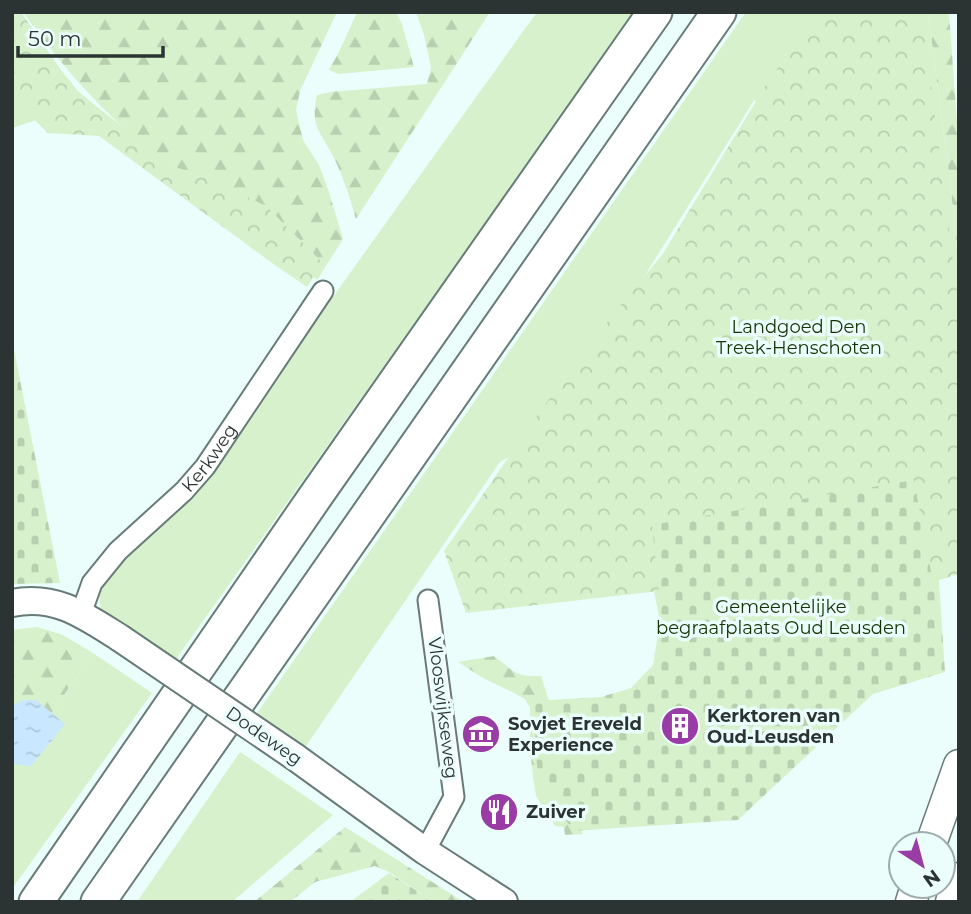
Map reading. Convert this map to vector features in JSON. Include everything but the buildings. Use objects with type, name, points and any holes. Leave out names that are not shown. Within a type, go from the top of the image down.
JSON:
[{"type":"highway","points":[[36,902],[655,12]]},
{"type":"highway","points":[[98,902],[719,12]]},
{"type":"main road","points":[[936,830],[959,765]]},
{"type":"main road","points":[[951,902],[959,878]]},
{"type":"street","name":"Kerkweg","points":[[81,614],[92,583],[118,551],[184,491],[205,467],[323,290]]},
{"type":"street","name":"Vlooswijkseweg","points":[[425,851],[454,797],[428,600]]},
{"type":"street","name":"Dodeweg","points":[[12,603],[36,601],[62,605],[81,614],[295,757],[425,851],[504,902]]},
{"type":"green space","points":[[12,12],[21,12],[78,91],[173,166],[207,178],[266,206],[323,263],[307,287],[99,136],[48,133],[12,98]]},
{"type":"green space","points":[[23,12],[337,12],[300,91],[296,110],[303,140],[319,165],[343,239],[317,280],[238,213],[133,136],[74,77]]},
{"type":"green space","points":[[357,12],[396,12],[414,67],[338,74],[329,70]]},
{"type":"green space","points":[[416,12],[490,12],[356,219],[340,171],[318,128],[315,114],[317,95],[427,84],[431,67]]},
{"type":"green space","points":[[537,12],[635,12],[174,662],[101,612],[99,594],[102,584],[320,315]]},
{"type":"green space","points":[[746,12],[928,12],[959,267],[959,361],[765,184],[755,99],[579,381],[515,457],[500,462],[304,749],[255,716]]},
{"type":"green space","name":"Landgoed Den Treek-Henschoten","points":[[817,12],[922,12],[959,308],[959,574],[933,582],[914,480],[652,525],[659,591],[466,613],[444,551],[541,410],[662,255],[766,85]]},
{"type":"green space","points":[[928,12],[949,12],[959,150],[959,267],[950,181]]},
{"type":"green space","points":[[12,85],[52,115],[12,128]]},
{"type":"green space","points":[[12,339],[60,583],[12,584]]},
{"type":"green space","name":"Gemeentelijke begraafplaats Oud Leusden","points":[[932,475],[945,672],[873,694],[738,820],[573,831],[538,777],[532,701],[601,697],[631,688],[653,665],[660,622],[640,518]]},
{"type":"green space","points":[[37,627],[63,635],[93,653],[12,770],[12,630]]},
{"type":"green space","points":[[93,653],[152,693],[12,889],[12,770]]},
{"type":"green space","points":[[494,656],[519,674],[541,676],[551,707],[574,821],[583,834],[565,835],[564,827],[555,826],[536,796],[530,748],[530,708],[525,699],[458,662]]},
{"type":"green space","points":[[240,752],[333,815],[232,902],[137,902]]},
{"type":"green space","points":[[345,827],[464,902],[434,902],[389,872],[375,866],[315,882],[290,902],[254,902]]},
{"type":"green space","points":[[389,873],[434,902],[350,902]]},
{"type":"water","points":[[22,700],[36,700],[65,724],[31,766],[12,764],[12,706]]},
{"type":"place","name":"Kerktoren van Oud-Leusden","points":[[680,726]]},
{"type":"place","name":"Sovjet Ereveld Experience","points":[[481,734]]},
{"type":"place","name":"Zuiver","points":[[499,812]]}]
